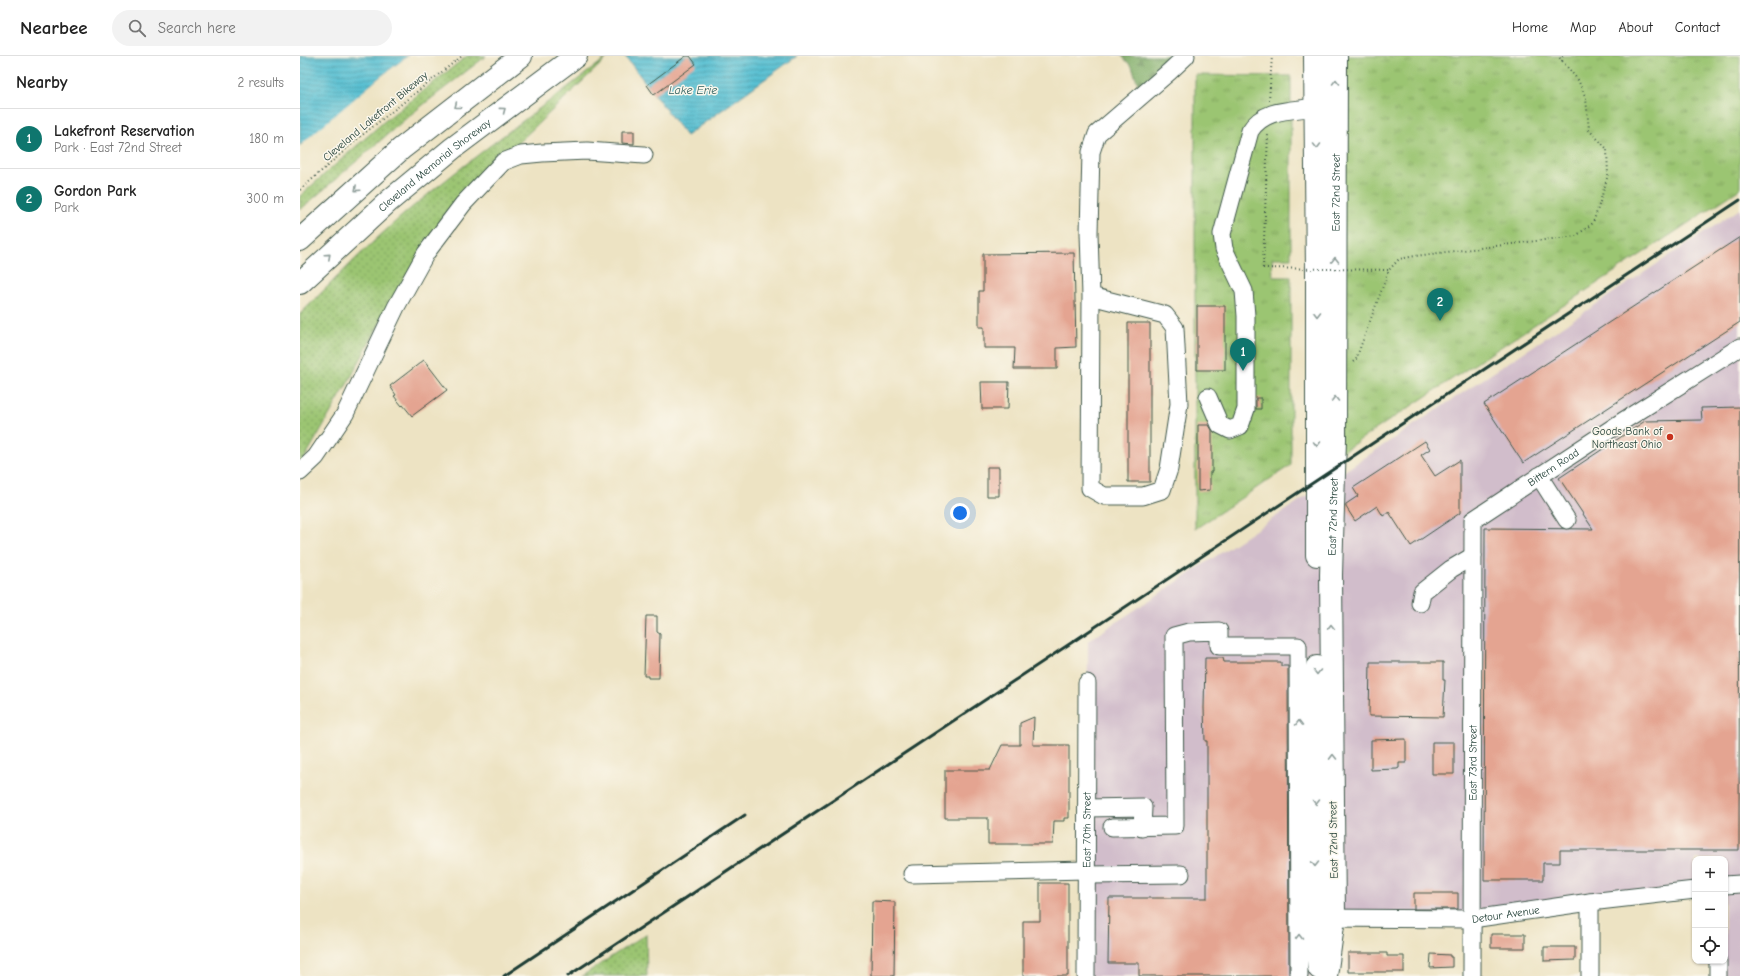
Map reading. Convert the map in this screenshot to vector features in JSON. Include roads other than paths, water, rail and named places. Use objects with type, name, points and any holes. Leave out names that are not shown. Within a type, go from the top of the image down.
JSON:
[{"type":"main road","points":[[300,240],[401,149],[521,56]]},
{"type":"main road","name":"Cleveland Memorial Shoreway","points":[[300,283],[390,201],[453,148],[576,56]]},
{"type":"main road","name":"East 72nd Street","points":[[1315,56],[1326,108]]},
{"type":"main road","name":"East 72nd Street","points":[[1326,976],[1317,756],[1326,108],[1336,56]]},
{"type":"main road","name":"East 72nd Street","points":[[1320,976],[1324,918]]},
{"type":"street","points":[[1091,296],[1165,315],[1175,328],[1180,404],[1169,469],[1162,490],[1143,496],[1104,496],[1090,488],[1091,296],[1088,233],[1091,152],[1097,134],[1186,56]]},
{"type":"street","points":[[1208,397],[1220,425],[1230,430],[1240,426],[1246,409],[1246,316],[1244,291],[1224,249],[1222,234],[1250,131],[1256,122],[1268,115],[1326,108]]},
{"type":"street","points":[[300,472],[316,457],[345,414],[396,308],[426,253],[463,204],[502,162],[521,155],[542,152],[587,151],[644,155]]},
{"type":"street","name":"Bittern Road","points":[[1473,553],[1473,520],[1740,347]]},
{"type":"street","points":[[1539,476],[1567,520]]},
{"type":"street","points":[[1420,603],[1422,592],[1473,553]]},
{"type":"street","name":"East 73rd Street","points":[[1472,976],[1473,553]]},
{"type":"street","points":[[1112,827],[1142,828],[1175,826],[1174,636],[1189,632],[1219,632],[1219,646],[1298,646],[1299,976]]},
{"type":"street","name":"East 70th Street","points":[[1086,976],[1087,683]]},
{"type":"street","points":[[1086,808],[1142,807],[1142,828]]},
{"type":"street","points":[[912,874],[1086,872],[1181,874]]},
{"type":"street","points":[[1728,885],[1740,884]]},
{"type":"street","name":"Detour Avenue","points":[[1324,918],[1472,919],[1590,902],[1692,890]]},
{"type":"street","points":[[1590,902],[1590,976]]},
{"type":"street","points":[[1718,964],[1718,976]]},
{"type":"water","points":[[300,56],[408,56],[379,78],[300,146]]},
{"type":"water","name":"Lake Erie","points":[[625,56],[797,56],[686,136]]},
{"type":"railway","points":[[568,976],[1740,200]]},
{"type":"railway","points":[[504,976],[745,815]]},
{"type":"place","name":"Gordon Park","points":[[1440,321]]},
{"type":"place","name":"Lakefront Reservation","points":[[1243,371]]},
{"type":"place","name":"Goods Bank of Northeast Ohio","points":[[1670,437]]}]
